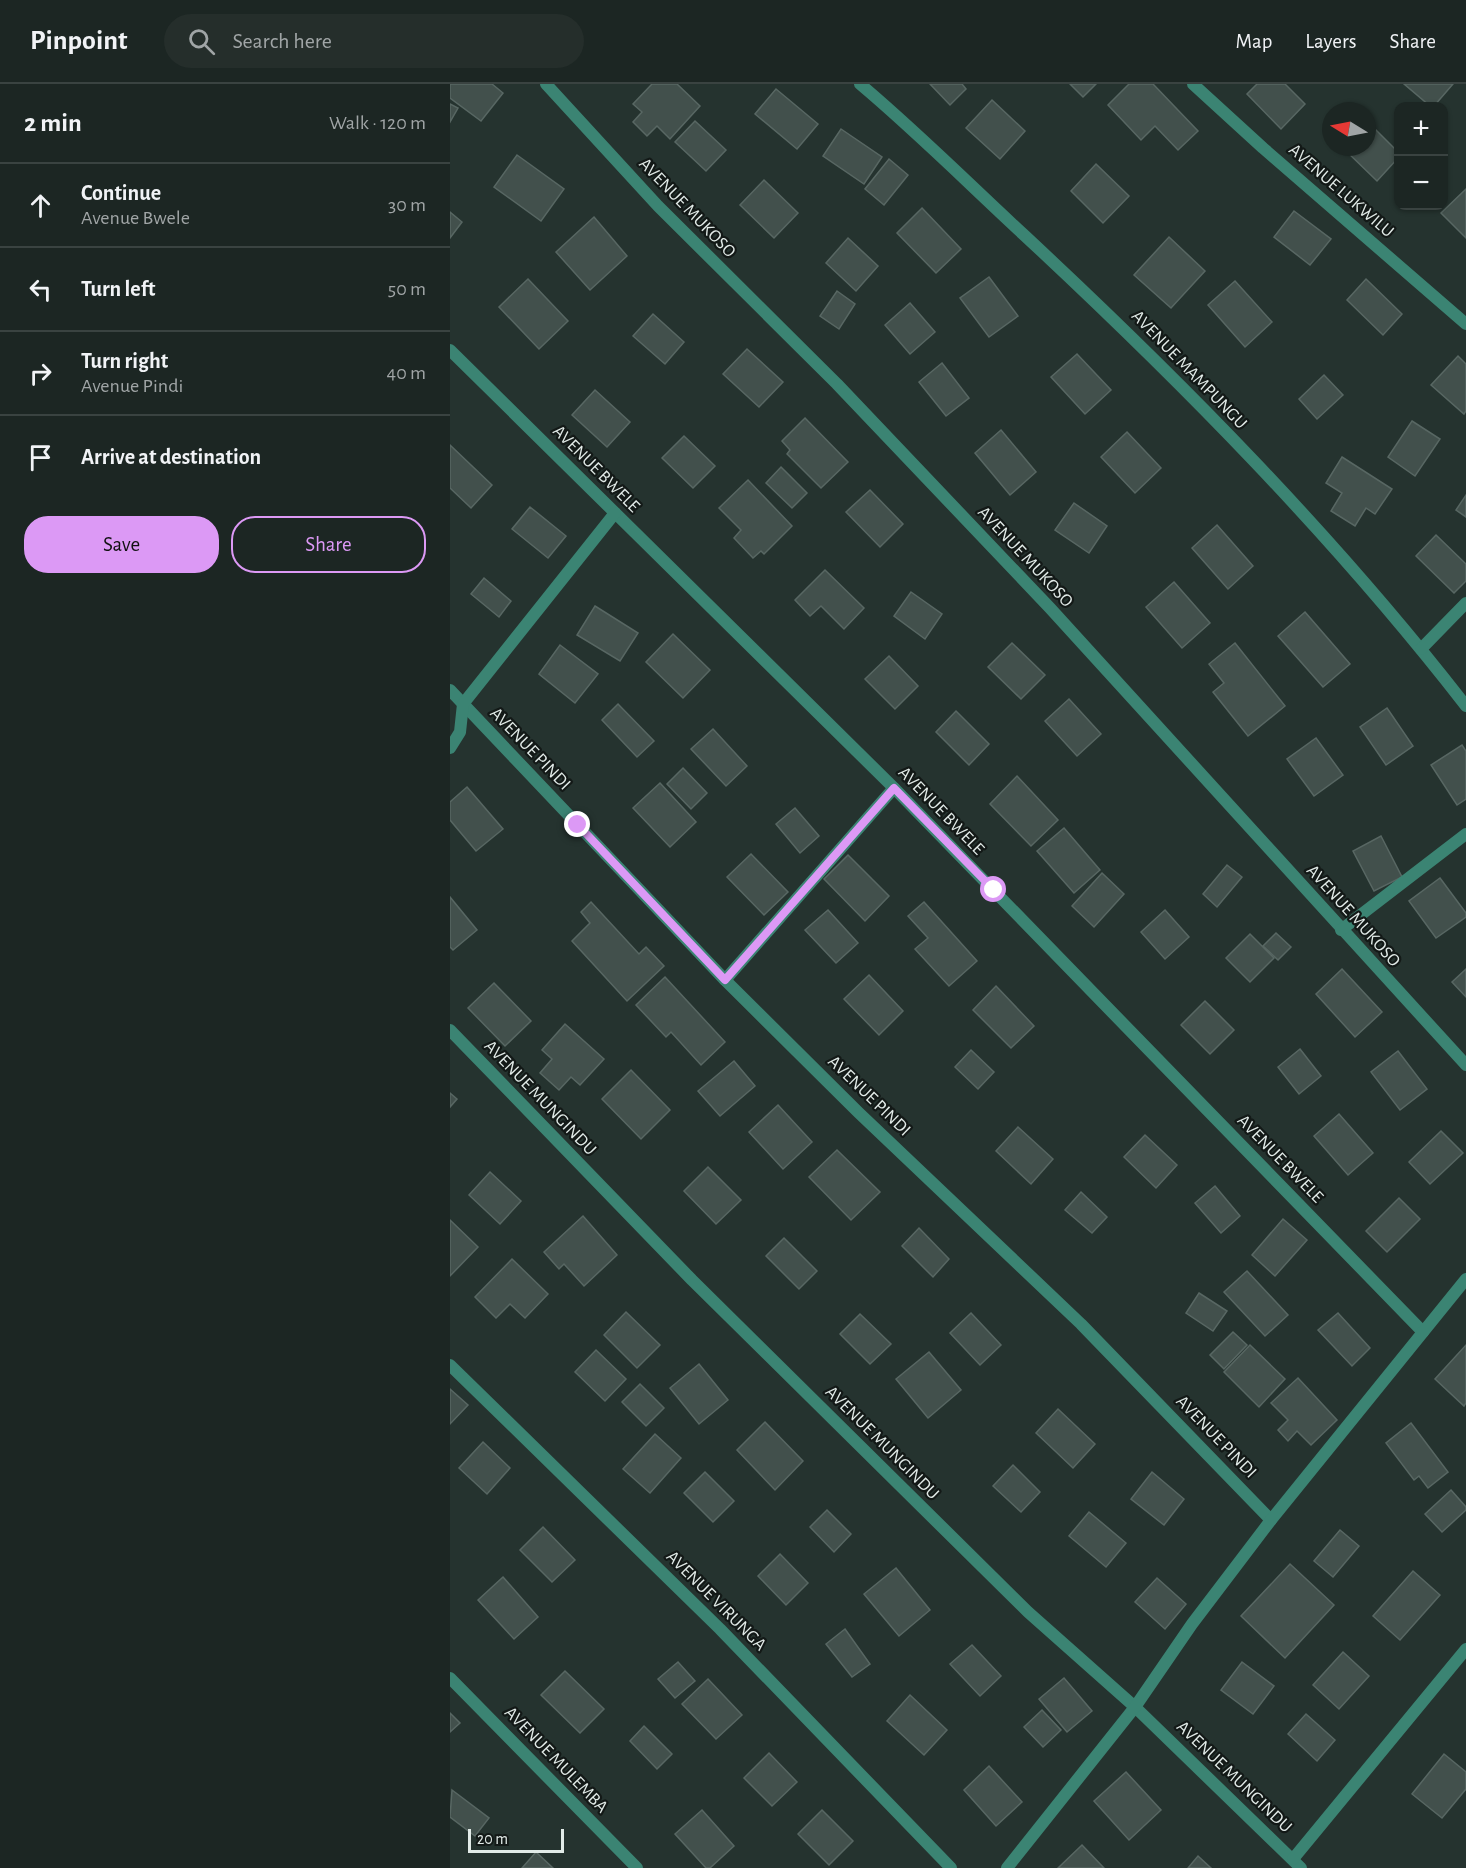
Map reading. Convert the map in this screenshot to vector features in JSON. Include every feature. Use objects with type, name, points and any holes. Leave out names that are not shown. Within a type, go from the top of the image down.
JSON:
[{"type":"street","name":"AVENUE MUKOSO","points":[[546,84],[658,206],[837,384],[1050,608],[1466,1065]]},
{"type":"street","name":"AVENUE MAMPUNGU","points":[[860,84],[1106,311],[1288,498],[1421,649],[1466,706]]},
{"type":"street","name":"AVENUE LUKWILU","points":[[1193,84],[1263,148],[1466,324]]},
{"type":"street","name":"AVENUE BWELE","points":[[450,350],[894,788],[1423,1332]]},
{"type":"street","points":[[450,748],[460,732],[464,704],[615,513]]},
{"type":"street","points":[[1421,649],[1466,603]]},
{"type":"street","name":"AVENUE PINDI","points":[[450,690],[725,980],[859,1113],[1081,1324],[1271,1520]]},
{"type":"street","points":[[725,980],[894,788]]},
{"type":"street","points":[[1341,930],[1466,834]]},
{"type":"street","name":"AVENUE MUNGINDU","points":[[450,1030],[692,1280],[938,1524],[1028,1612],[1135,1707],[1297,1863]]},
{"type":"street","points":[[1007,1868],[1135,1707],[1192,1624],[1271,1520],[1466,1279]]},
{"type":"street","name":"AVENUE VIRUNGA","points":[[450,1365],[720,1629],[951,1868]]},
{"type":"street","points":[[1297,1863],[1466,1649]]},
{"type":"street","name":"AVENUE MULEMBA","points":[[450,1677],[637,1868]]},
{"type":"building","points":[[450,84],[492,84],[503,93],[481,121],[450,98]]},
{"type":"building","points":[[652,84],[677,84],[700,106],[670,139],[657,126],[647,136],[633,122],[642,112],[633,104]]},
{"type":"building","points":[[930,84],[962,84],[966,89],[950,105]]},
{"type":"building","points":[[1070,84],[1096,84],[1083,97]]},
{"type":"building","points":[[1129,84],[1153,84],[1198,131],[1178,150],[1155,126],[1141,140],[1108,105]]},
{"type":"building","points":[[1257,84],[1285,84],[1305,104],[1281,129],[1247,94]]},
{"type":"building","points":[[1404,84],[1453,84],[1437,102],[1425,102]]},
{"type":"building","points":[[776,89],[818,124],[797,149],[755,114]]},
{"type":"building","points":[[992,100],[1025,131],[1000,159],[966,128]]},
{"type":"building","points":[[450,104],[458,108],[450,122]]},
{"type":"building","points":[[695,121],[726,150],[706,171],[675,142]]},
{"type":"building","points":[[841,129],[882,157],[864,184],[823,156]]},
{"type":"building","points":[[1376,130],[1394,148],[1394,162],[1377,181],[1351,156],[1376,156]]},
{"type":"building","points":[[517,155],[564,189],[541,221],[494,187]]},
{"type":"building","points":[[889,159],[908,175],[884,205],[865,189]]},
{"type":"building","points":[[1096,164],[1129,196],[1103,223],[1071,191]]},
{"type":"building","points":[[764,180],[798,213],[774,238],[740,205]]},
{"type":"building","points":[[1466,189],[1466,238],[1441,213],[1448,210],[1448,206]]},
{"type":"building","points":[[922,208],[961,249],[936,273],[897,233]]},
{"type":"building","points":[[1294,211],[1331,239],[1310,265],[1274,237]]},
{"type":"building","points":[[450,212],[462,222],[450,238]]},
{"type":"building","points":[[594,217],[627,256],[590,290],[556,252]]},
{"type":"building","points":[[1169,237],[1205,271],[1171,308],[1134,275]]},
{"type":"building","points":[[848,238],[878,266],[856,291],[826,263]]},
{"type":"building","points":[[989,277],[1018,316],[989,337],[960,298]]},
{"type":"building","points":[[528,279],[568,321],[539,349],[499,307]]},
{"type":"building","points":[[1366,279],[1402,314],[1383,335],[1347,300]]},
{"type":"building","points":[[1235,281],[1272,322],[1245,347],[1208,305]]},
{"type":"building","points":[[837,291],[855,304],[839,329],[820,316]]},
{"type":"building","points":[[910,303],[935,332],[910,354],[885,325]]},
{"type":"building","points":[[653,314],[684,342],[665,364],[633,336]]},
{"type":"building","points":[[747,349],[783,382],[759,407],[723,374]]},
{"type":"building","points":[[1077,354],[1111,390],[1085,414],[1051,377]]},
{"type":"building","points":[[1458,356],[1466,364],[1466,411],[1464,414],[1431,385]]},
{"type":"building","points":[[942,363],[969,398],[946,416],[919,382]]},
{"type":"building","points":[[1324,375],[1343,395],[1317,419],[1299,399]]},
{"type":"building","points":[[595,390],[630,422],[607,447],[572,415]]},
{"type":"building","points":[[805,418],[848,462],[821,488],[787,454],[790,450],[782,441]]},
{"type":"building","points":[[1412,421],[1440,439],[1415,476],[1388,457]]},
{"type":"building","points":[[1001,430],[1036,472],[1010,495],[975,453]]},
{"type":"building","points":[[1127,432],[1161,468],[1135,493],[1101,457]]},
{"type":"building","points":[[684,436],[715,466],[693,488],[662,458]]},
{"type":"building","points":[[450,445],[492,485],[471,508],[450,488]]},
{"type":"building","points":[[1342,457],[1392,489],[1375,514],[1366,508],[1355,526],[1331,511],[1342,493],[1326,483]]},
{"type":"building","points":[[781,467],[807,493],[792,508],[766,483]]},
{"type":"building","points":[[748,480],[792,526],[764,554],[761,551],[753,558],[734,538],[741,530],[719,508]]},
{"type":"building","points":[[870,490],[903,524],[880,547],[846,512]]},
{"type":"building","points":[[1466,495],[1466,517],[1456,510]]},
{"type":"building","points":[[1074,503],[1107,526],[1089,553],[1055,530]]},
{"type":"building","points":[[530,507],[566,536],[548,558],[512,529]]},
{"type":"building","points":[[1217,525],[1253,566],[1228,589],[1192,548]]},
{"type":"building","points":[[1436,535],[1466,564],[1466,581],[1454,593],[1416,556]]},
{"type":"building","points":[[825,570],[864,608],[844,629],[821,606],[810,616],[795,600]]},
{"type":"building","points":[[484,578],[511,601],[499,617],[471,594]]},
{"type":"building","points":[[1174,582],[1210,623],[1182,648],[1146,607]]},
{"type":"building","points":[[911,592],[942,614],[925,639],[894,616]]},
{"type":"building","points":[[595,606],[638,633],[620,661],[577,635]]},
{"type":"building","points":[[1305,612],[1350,664],[1323,687],[1278,636]]},
{"type":"building","points":[[673,634],[710,670],[683,698],[646,662]]},
{"type":"building","points":[[1012,643],[1045,675],[1021,699],[988,667]]},
{"type":"building","points":[[1235,643],[1285,706],[1248,736],[1213,692],[1224,683],[1209,664]]},
{"type":"building","points":[[560,645],[598,674],[575,703],[539,674]]},
{"type":"building","points":[[889,656],[918,686],[895,709],[865,679]]},
{"type":"building","points":[[1069,699],[1101,734],[1077,756],[1045,721]]},
{"type":"building","points":[[618,704],[654,741],[637,757],[602,720]]},
{"type":"building","points":[[1387,708],[1413,746],[1386,765],[1360,727]]},
{"type":"building","points":[[956,711],[989,744],[969,765],[936,732]]},
{"type":"building","points":[[713,729],[747,766],[726,786],[691,749]]},
{"type":"building","points":[[1316,738],[1343,775],[1314,796],[1287,759]]},
{"type":"building","points":[[1462,745],[1466,751],[1466,799],[1457,805],[1431,765]]},
{"type":"building","points":[[683,768],[707,793],[691,809],[667,784]]},
{"type":"building","points":[[1017,776],[1058,820],[1031,846],[990,804]]},
{"type":"building","points":[[660,783],[696,822],[670,847],[633,808]]},
{"type":"building","points":[[467,787],[503,829],[476,851],[450,820],[450,802]]},
{"type":"building","points":[[795,808],[819,836],[800,853],[776,824]]},
{"type":"building","points":[[1064,828],[1100,870],[1074,893],[1037,851]]},
{"type":"building","points":[[1381,836],[1402,877],[1374,891],[1353,851]]},
{"type":"building","points":[[751,854],[788,892],[764,915],[727,877]]},
{"type":"building","points":[[848,855],[889,896],[865,921],[824,879]]},
{"type":"building","points":[[1227,865],[1242,877],[1217,907],[1203,894]]},
{"type":"building","points":[[1102,873],[1124,894],[1094,927],[1072,906]]},
{"type":"building","points":[[1440,878],[1466,913],[1466,917],[1436,938],[1409,901]]},
{"type":"building","points":[[450,897],[477,930],[453,950],[450,947]]},
{"type":"building","points":[[591,902],[639,954],[646,947],[664,966],[627,1001],[572,941],[590,923],[581,912]]},
{"type":"building","points":[[924,902],[977,961],[949,986],[915,949],[928,938],[908,916]]},
{"type":"building","points":[[828,910],[858,943],[836,963],[805,930]]},
{"type":"building","points":[[1165,910],[1189,937],[1165,959],[1141,932]]},
{"type":"building","points":[[1276,933],[1291,947],[1278,960],[1263,946]]},
{"type":"building","points":[[1250,934],[1274,958],[1250,982],[1226,958]]},
{"type":"building","points":[[1342,969],[1382,1012],[1355,1037],[1316,994]]},
{"type":"building","points":[[1466,969],[1466,997],[1452,982]]},
{"type":"building","points":[[869,975],[903,1011],[879,1035],[844,999]]},
{"type":"building","points":[[665,977],[725,1042],[701,1065],[671,1032],[666,1037],[636,1005]]},
{"type":"building","points":[[494,983],[531,1021],[505,1046],[468,1008]]},
{"type":"building","points":[[996,986],[1034,1026],[1011,1048],[973,1010]]},
{"type":"building","points":[[1205,1001],[1234,1030],[1210,1054],[1181,1025]]},
{"type":"building","points":[[565,1024],[604,1059],[580,1085],[571,1077],[559,1090],[540,1073],[552,1059],[542,1050]]},
{"type":"building","points":[[1300,1049],[1321,1076],[1299,1094],[1278,1067]]},
{"type":"building","points":[[971,1050],[994,1072],[978,1089],[955,1067]]},
{"type":"building","points":[[1398,1051],[1427,1089],[1400,1110],[1371,1072]]},
{"type":"building","points":[[734,1061],[755,1086],[720,1116],[698,1091]]},
{"type":"building","points":[[631,1070],[670,1110],[641,1139],[602,1099]]},
{"type":"building","points":[[450,1093],[457,1099],[450,1107]]},
{"type":"building","points":[[778,1105],[812,1142],[783,1169],[749,1132]]},
{"type":"building","points":[[1339,1114],[1373,1153],[1348,1175],[1314,1136]]},
{"type":"building","points":[[1018,1127],[1053,1159],[1031,1184],[996,1151]]},
{"type":"building","points":[[1441,1131],[1463,1153],[1430,1184],[1409,1162]]},
{"type":"building","points":[[1145,1135],[1177,1165],[1156,1188],[1124,1157]]},
{"type":"building","points":[[837,1150],[880,1192],[851,1220],[809,1177]]},
{"type":"building","points":[[708,1167],[741,1200],[716,1224],[684,1191]]},
{"type":"building","points":[[490,1172],[521,1201],[500,1224],[469,1195]]},
{"type":"building","points":[[1215,1186],[1240,1216],[1221,1233],[1195,1203]]},
{"type":"building","points":[[1081,1192],[1107,1217],[1092,1233],[1065,1210]]},
{"type":"building","points":[[1399,1198],[1420,1219],[1387,1252],[1366,1231]]},
{"type":"building","points":[[583,1216],[617,1255],[584,1286],[564,1264],[559,1269],[544,1252]]},
{"type":"building","points":[[1283,1219],[1307,1240],[1275,1276],[1252,1255]]},
{"type":"building","points":[[450,1220],[478,1247],[450,1276]]},
{"type":"building","points":[[919,1228],[949,1259],[933,1277],[902,1246]]},
{"type":"building","points":[[784,1238],[817,1271],[799,1289],[766,1256]]},
{"type":"building","points":[[512,1259],[548,1294],[525,1318],[510,1304],[496,1318],[475,1297]]},
{"type":"building","points":[[1247,1271],[1288,1315],[1265,1336],[1224,1292]]},
{"type":"building","points":[[1199,1293],[1227,1311],[1213,1331],[1186,1313]]},
{"type":"building","points":[[626,1312],[660,1345],[637,1368],[604,1335]]},
{"type":"building","points":[[971,1313],[1001,1345],[980,1365],[950,1333]]},
{"type":"building","points":[[1338,1313],[1370,1348],[1352,1366],[1318,1330]]},
{"type":"building","points":[[860,1314],[891,1344],[870,1364],[840,1334]]},
{"type":"building","points":[[1233,1332],[1247,1345],[1224,1369],[1210,1355]]},
{"type":"building","points":[[1250,1345],[1285,1379],[1259,1407],[1224,1372]]},
{"type":"building","points":[[1466,1345],[1466,1403],[1464,1406],[1435,1379]]},
{"type":"building","points":[[596,1350],[626,1379],[605,1401],[575,1372]]},
{"type":"building","points":[[929,1352],[961,1390],[928,1418],[896,1379]]},
{"type":"building","points":[[699,1364],[728,1400],[699,1424],[670,1388]]},
{"type":"building","points":[[1298,1378],[1337,1420],[1311,1445],[1297,1431],[1288,1441],[1278,1430],[1288,1420],[1271,1403]]},
{"type":"building","points":[[640,1384],[664,1408],[646,1426],[622,1402]]},
{"type":"building","points":[[450,1389],[468,1405],[450,1424]]},
{"type":"building","points":[[1058,1409],[1095,1444],[1073,1468],[1036,1433]]},
{"type":"building","points":[[765,1422],[803,1461],[775,1490],[737,1450]]},
{"type":"building","points":[[1411,1423],[1448,1472],[1428,1488],[1419,1476],[1414,1480],[1386,1443]]},
{"type":"building","points":[[655,1434],[681,1458],[650,1493],[623,1469]]},
{"type":"building","points":[[483,1442],[510,1468],[487,1494],[459,1468]]},
{"type":"building","points":[[1013,1465],[1040,1492],[1021,1512],[993,1486]]},
{"type":"building","points":[[705,1472],[734,1501],[713,1522],[684,1493]]},
{"type":"building","points":[[1152,1472],[1184,1499],[1164,1525],[1131,1499]]},
{"type":"building","points":[[1451,1490],[1466,1510],[1442,1532],[1425,1514]]},
{"type":"building","points":[[827,1510],[851,1534],[834,1552],[810,1527]]},
{"type":"building","points":[[1089,1512],[1126,1543],[1106,1567],[1069,1536]]},
{"type":"building","points":[[543,1527],[575,1560],[552,1582],[520,1550]]},
{"type":"building","points":[[1340,1530],[1359,1546],[1333,1577],[1314,1561]]},
{"type":"building","points":[[780,1554],[808,1583],[786,1605],[758,1576]]},
{"type":"building","points":[[1290,1564],[1334,1605],[1285,1658],[1241,1616]]},
{"type":"building","points":[[896,1568],[930,1610],[899,1636],[864,1594]]},
{"type":"building","points":[[1413,1571],[1440,1595],[1400,1640],[1373,1616]]},
{"type":"building","points":[[503,1577],[538,1617],[514,1639],[478,1600]]},
{"type":"building","points":[[1157,1578],[1186,1604],[1165,1629],[1135,1602]]},
{"type":"building","points":[[845,1629],[870,1664],[852,1677],[826,1644]]},
{"type":"building","points":[[972,1645],[1001,1676],[980,1696],[950,1664]]},
{"type":"building","points":[[1343,1652],[1369,1676],[1339,1709],[1313,1685]]},
{"type":"building","points":[[678,1662],[695,1681],[675,1698],[658,1679]]},
{"type":"building","points":[[1242,1662],[1274,1686],[1253,1714],[1221,1690]]},
{"type":"building","points":[[565,1671],[604,1709],[580,1733],[541,1695]]},
{"type":"building","points":[[1064,1678],[1092,1711],[1067,1732],[1039,1699]]},
{"type":"building","points":[[708,1679],[742,1715],[716,1739],[682,1704]]},
{"type":"building","points":[[910,1695],[947,1730],[924,1755],[887,1721]]},
{"type":"building","points":[[1042,1710],[1061,1730],[1043,1747],[1024,1727]]},
{"type":"building","points":[[450,1713],[460,1723],[450,1732]]},
{"type":"building","points":[[1306,1714],[1335,1740],[1317,1761],[1288,1734]]},
{"type":"building","points":[[644,1726],[672,1754],[657,1769],[630,1741]]},
{"type":"building","points":[[769,1753],[797,1782],[772,1806],[744,1778]]},
{"type":"building","points":[[1444,1754],[1466,1772],[1466,1789],[1442,1818],[1412,1794]]},
{"type":"building","points":[[989,1766],[1022,1802],[996,1826],[964,1790]]},
{"type":"building","points":[[1126,1772],[1161,1810],[1129,1840],[1094,1801]]},
{"type":"building","points":[[452,1790],[489,1818],[475,1836],[450,1817]]},
{"type":"building","points":[[702,1810],[734,1846],[710,1868],[706,1868],[675,1834]]},
{"type":"building","points":[[822,1810],[853,1841],[829,1865],[798,1834]]},
{"type":"building","points":[[1082,1845],[1104,1868],[1058,1868]]},
{"type":"building","points":[[536,1852],[553,1868],[522,1868]]},
{"type":"building","points":[[1198,1856],[1211,1868],[1188,1868]]},
{"type":"route","points":[[578,825],[725,980],[894,788],[994,890]]}]
